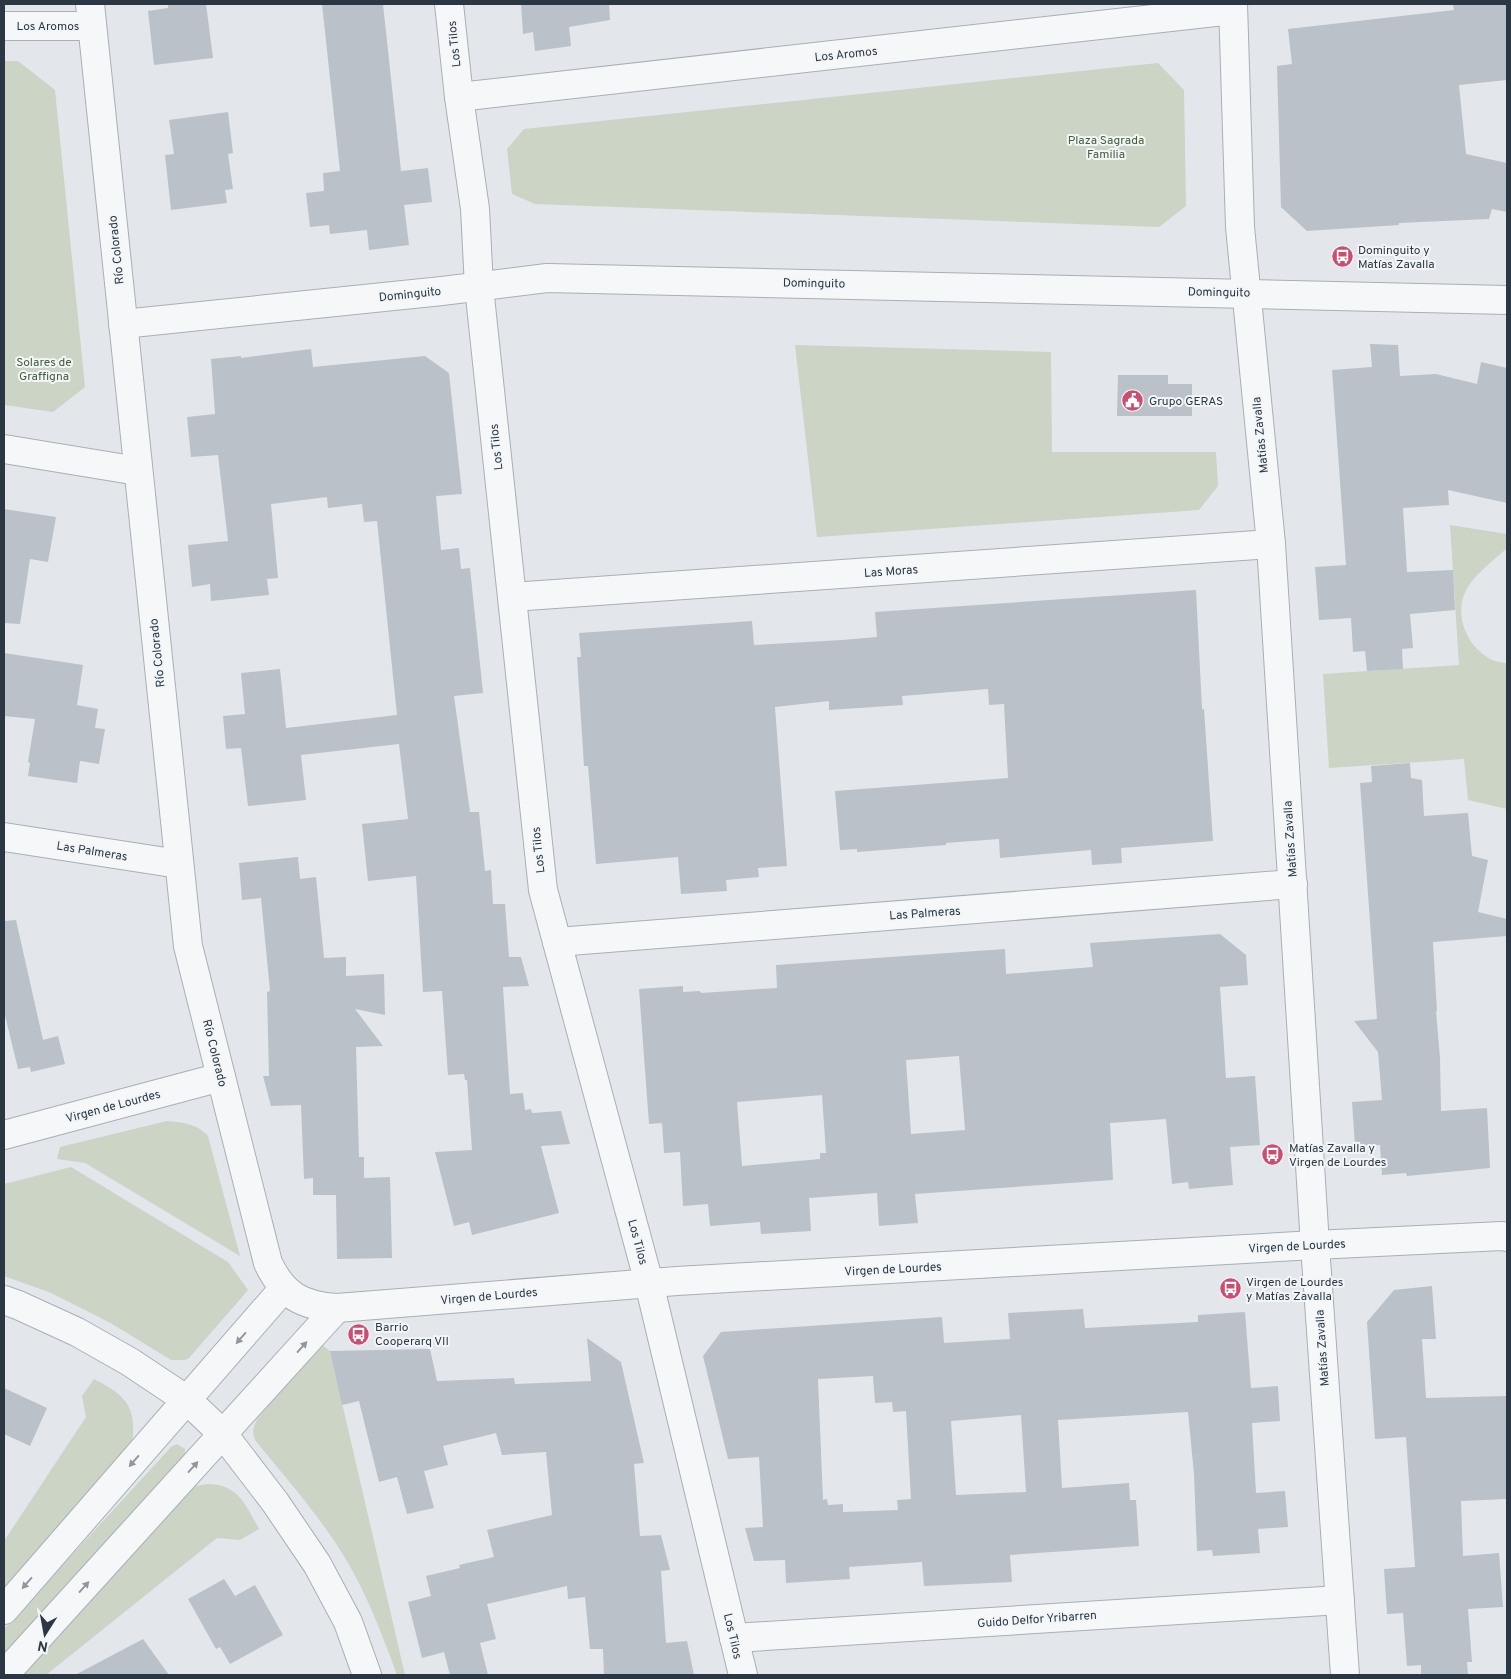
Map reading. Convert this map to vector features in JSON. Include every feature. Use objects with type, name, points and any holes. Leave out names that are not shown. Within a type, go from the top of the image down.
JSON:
[{"type":"street","name":"Los Tilos","points":[[449,4],[459,97],[475,209],[479,287],[543,890],[649,1283],[743,1675]]},
{"type":"street","name":"Los Aromos","points":[[459,97],[1233,7]]},
{"type":"street","name":"Matías Zavalla","points":[[1233,7],[1240,227],[1271,544],[1315,1245],[1345,1675]]},
{"type":"street","name":"Los Aromos","points":[[4,26],[91,15]]},
{"type":"street","name":"Río Colorado","points":[[91,15],[188,946],[268,1263],[275,1278],[284,1288]]},
{"type":"street","name":"Dominguito","points":[[123,324],[479,287],[546,278],[1507,300]]},
{"type":"street","points":[[4,450],[138,471]]},
{"type":"street","name":"Las Moras","points":[[512,597],[1271,544]]},
{"type":"street","name":"Las Palmeras","points":[[4,837],[180,864]]},
{"type":"street","name":"Las Palmeras","points":[[557,942],[1293,884]]},
{"type":"street","name":"Virgen de Lourdes","points":[[4,1135],[221,1077]]},
{"type":"street","name":"Virgen de Lourdes","points":[[284,1288],[294,1298],[309,1304],[337,1308],[649,1283],[1315,1245],[1507,1237]]},
{"type":"street","points":[[4,1610],[284,1288]]},
{"type":"street","points":[[4,1300],[77,1332],[130,1362],[187,1400],[223,1434],[276,1502],[317,1564],[348,1622],[367,1675]]},
{"type":"street","points":[[4,1675],[337,1308]]},
{"type":"street","name":"Guido Delfor Yribarren","points":[[734,1638],[1340,1600]]},
{"type":"green space","name":"Solares de Graffigna","points":[[4,61],[18,61],[55,90],[85,387],[53,412],[4,405]]},
{"type":"green space","name":"Plaza Sagrada Familia","points":[[1158,63],[1184,90],[1186,206],[1159,227],[535,204],[512,194],[507,149],[524,129]]},
{"type":"green space","points":[[795,345],[1051,352],[1052,452],[1216,452],[1218,486],[1199,510],[817,537]]},
{"type":"green space","points":[[1450,525],[1507,534],[1507,548],[1481,571],[1468,587],[1461,607],[1464,628],[1475,647],[1492,660],[1507,664],[1507,809],[1468,800],[1464,759],[1329,768],[1323,674],[1459,665]]},
{"type":"green space","points":[[167,1121],[194,1126],[208,1136],[240,1256],[85,1163],[57,1159],[60,1147]]},
{"type":"green space","points":[[71,1167],[228,1262],[248,1290],[189,1358],[185,1360],[171,1360],[95,1315],[51,1293],[4,1276],[4,1184]]},
{"type":"green space","points":[[321,1344],[330,1351],[405,1675],[397,1675],[366,1597],[351,1567],[311,1509],[254,1437],[255,1424],[258,1418]]},
{"type":"green space","points":[[94,1379],[114,1391],[126,1403],[133,1420],[132,1443],[4,1590],[4,1541],[86,1417],[82,1396]]},
{"type":"green space","points":[[177,1444],[185,1449],[185,1456],[4,1661],[4,1629],[172,1446]]},
{"type":"green space","points":[[218,1485],[234,1492],[245,1504],[259,1529],[240,1540],[217,1538],[46,1675],[23,1675],[187,1492],[196,1486]]},
{"type":"building","points":[[168,4],[206,4],[213,58],[154,65],[148,11],[168,8]]},
{"type":"building","points":[[322,4],[383,4],[401,171],[428,168],[432,202],[404,205],[409,245],[369,250],[367,230],[330,234],[329,225],[310,227],[306,193],[324,191],[323,173],[340,171]]},
{"type":"building","points":[[521,4],[609,4],[610,20],[569,27],[571,46],[535,51],[533,32],[523,34]]},
{"type":"building","points":[[1453,4],[1507,4],[1507,80],[1459,85],[1466,154],[1507,163],[1507,212],[1492,209],[1489,219],[1399,223],[1399,225],[1307,231],[1281,207],[1277,66],[1292,64],[1288,29],[1454,10]]},
{"type":"building","points":[[228,112],[233,153],[228,154],[233,189],[225,190],[227,203],[171,210],[165,155],[174,154],[169,120]]},
{"type":"building","points":[[1370,344],[1398,345],[1400,376],[1436,374],[1477,384],[1481,362],[1507,368],[1507,503],[1448,490],[1449,505],[1403,508],[1407,572],[1453,570],[1455,610],[1410,614],[1413,648],[1402,649],[1403,669],[1367,671],[1365,651],[1353,652],[1351,618],[1319,620],[1315,567],[1346,565],[1332,370],[1372,367]]},
{"type":"building","points":[[311,349],[313,367],[425,356],[449,373],[462,494],[436,496],[441,550],[459,548],[461,569],[470,568],[483,693],[454,696],[470,812],[479,812],[485,871],[491,870],[493,904],[505,904],[509,957],[521,957],[529,986],[503,987],[510,1094],[523,1093],[525,1110],[531,1109],[532,1113],[561,1111],[570,1144],[541,1146],[559,1213],[472,1235],[469,1222],[454,1226],[435,1152],[472,1150],[467,1080],[465,1080],[464,1074],[448,1075],[442,991],[423,992],[416,876],[368,881],[362,824],[408,819],[399,744],[301,755],[306,800],[248,806],[241,748],[226,749],[223,716],[245,714],[241,673],[280,669],[286,728],[397,715],[377,521],[364,522],[362,504],[328,508],[327,497],[271,504],[278,578],[267,579],[269,595],[211,601],[210,584],[192,587],[188,545],[228,541],[218,455],[191,457],[187,417],[215,414],[211,359],[241,356],[241,358]]},
{"type":"building","points":[[1118,375],[1168,375],[1168,384],[1192,384],[1192,416],[1117,416]]},
{"type":"building","points":[[4,509],[56,517],[48,562],[30,559],[20,624],[4,623]]},
{"type":"building","points":[[1196,590],[1202,709],[1204,709],[1213,841],[1121,848],[1122,863],[1092,865],[1091,850],[1000,858],[999,839],[857,852],[857,849],[840,850],[835,791],[1008,778],[1004,704],[989,705],[988,689],[902,696],[903,705],[829,710],[829,701],[775,707],[787,866],[758,868],[759,877],[726,880],[727,891],[681,894],[678,857],[596,864],[588,766],[584,766],[577,657],[581,657],[579,633],[752,621],[754,645],[842,640],[877,637],[875,612]]},
{"type":"building","points":[[4,653],[83,665],[77,705],[98,709],[95,728],[105,729],[99,764],[80,761],[77,783],[28,776],[30,763],[28,762],[35,719],[4,716]]},
{"type":"building","points":[[1410,763],[1411,778],[1422,780],[1424,816],[1468,813],[1472,856],[1488,860],[1478,912],[1507,919],[1507,936],[1433,942],[1440,1058],[1441,1111],[1487,1108],[1490,1168],[1407,1176],[1406,1173],[1382,1175],[1380,1145],[1355,1146],[1352,1102],[1382,1100],[1378,1052],[1354,1021],[1377,1019],[1360,783],[1372,782],[1371,766]]},
{"type":"building","points":[[298,857],[300,879],[316,877],[324,958],[346,957],[346,976],[384,974],[385,1015],[355,1009],[383,1046],[356,1047],[359,1157],[364,1157],[364,1178],[390,1177],[392,1258],[337,1259],[336,1195],[313,1195],[313,1178],[304,1179],[301,1105],[271,1106],[263,1076],[269,1076],[267,992],[270,991],[261,898],[242,900],[239,863]]},
{"type":"building","points":[[16,920],[43,1040],[58,1036],[65,1064],[31,1072],[30,1067],[18,1069],[4,1011],[4,921]]},
{"type":"building","points":[[1220,934],[1246,955],[1248,985],[1220,987],[1226,1078],[1255,1076],[1260,1145],[1230,1147],[1233,1185],[1189,1189],[1188,1182],[1172,1184],[1166,1119],[1110,1123],[1113,1180],[915,1194],[918,1223],[879,1226],[877,1193],[809,1198],[811,1231],[761,1234],[760,1222],[710,1226],[708,1204],[683,1206],[680,1152],[664,1153],[662,1123],[649,1124],[639,989],[683,986],[683,992],[700,991],[701,993],[777,988],[776,965],[1005,949],[1006,974],[1093,967],[1090,943]],"holes":[[[959,1056],[965,1130],[911,1134],[906,1060]],[[822,1095],[826,1153],[820,1153],[820,1159],[742,1166],[737,1102]]]},
{"type":"building","points":[[1432,1286],[1436,1339],[1422,1339],[1426,1398],[1507,1396],[1507,1499],[1461,1501],[1463,1556],[1499,1553],[1503,1607],[1468,1609],[1472,1662],[1467,1662],[1468,1675],[1421,1675],[1421,1665],[1407,1666],[1403,1613],[1387,1614],[1384,1569],[1415,1567],[1406,1437],[1375,1439],[1367,1322],[1394,1290]]},
{"type":"building","points":[[1083,1309],[1085,1328],[1198,1322],[1198,1315],[1245,1312],[1251,1388],[1278,1386],[1280,1421],[1252,1423],[1256,1493],[1285,1491],[1288,1527],[1258,1529],[1260,1553],[1213,1556],[1212,1550],[1197,1551],[1194,1474],[1188,1412],[1058,1420],[1062,1488],[1129,1483],[1130,1500],[1136,1500],[1139,1546],[1010,1555],[1012,1582],[924,1586],[922,1562],[849,1567],[850,1579],[786,1583],[785,1560],[754,1561],[745,1528],[763,1527],[759,1457],[728,1459],[703,1356],[721,1332],[942,1317],[944,1343],[1010,1339],[1008,1313]],"holes":[[[873,1376],[875,1403],[892,1402],[893,1412],[906,1411],[911,1499],[897,1500],[898,1510],[843,1512],[843,1504],[828,1505],[827,1499],[823,1500],[818,1379]],[[1021,1415],[1026,1492],[956,1495],[951,1421]]]},
{"type":"building","points":[[587,1338],[621,1362],[644,1463],[634,1464],[640,1536],[661,1535],[670,1570],[661,1571],[666,1643],[687,1641],[694,1675],[604,1675],[603,1649],[590,1649],[585,1597],[568,1599],[567,1586],[487,1604],[496,1639],[480,1643],[488,1675],[450,1675],[444,1652],[422,1658],[408,1602],[431,1596],[426,1576],[460,1568],[459,1565],[494,1557],[487,1530],[552,1515],[546,1452],[502,1455],[496,1433],[443,1446],[448,1465],[424,1471],[434,1508],[407,1514],[397,1477],[379,1482],[359,1401],[342,1405],[330,1351],[430,1349],[437,1381],[514,1378],[515,1384],[591,1381]]},
{"type":"building","points":[[4,1388],[47,1408],[30,1446],[4,1434]]},
{"type":"building","points":[[224,1579],[235,1596],[255,1585],[283,1635],[230,1664],[220,1647],[216,1649],[188,1599]]},
{"type":"building","points":[[143,1639],[169,1675],[75,1675]]},
{"type":"place","name":"Dominguito y Matías Zavalla","points":[[1342,257]]},
{"type":"place","name":"Grupo GERAS","points":[[1133,401]]},
{"type":"place","name":"Matías Zavalla y Virgen de Lourdes","points":[[1273,1155]]},
{"type":"place","name":"Virgen de Lourdes y Matías Zavalla","points":[[1230,1289]]},
{"type":"place","name":"Barrio Cooperarq VII","points":[[359,1334]]}]
